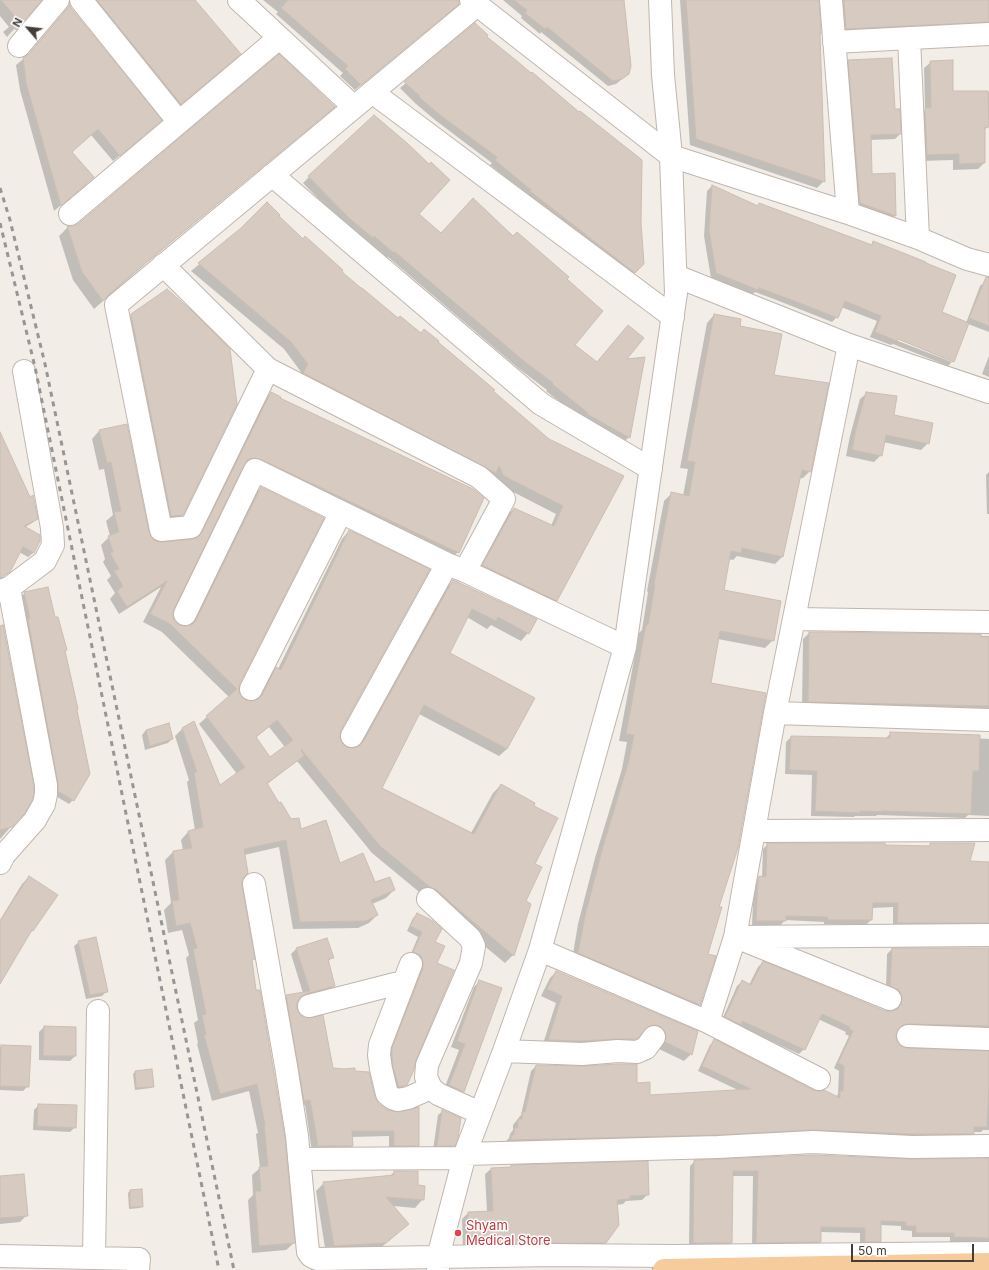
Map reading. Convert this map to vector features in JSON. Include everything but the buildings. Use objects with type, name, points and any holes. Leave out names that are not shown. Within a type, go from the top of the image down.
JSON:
[{"type":"main road","points":[[664,1270],[989,1264]]},
{"type":"street","points":[[19,46],[58,0]]},
{"type":"street","points":[[81,0],[179,122]]},
{"type":"street","points":[[239,0],[354,107]]},
{"type":"street","points":[[438,1263],[464,1156],[540,950],[625,647],[676,293],[671,156],[663,75],[660,0]]},
{"type":"street","points":[[831,0],[848,213]]},
{"type":"street","points":[[268,369],[191,527],[161,530],[116,305],[372,92],[474,3],[671,156],[848,213],[918,238],[967,259],[989,265]]},
{"type":"street","points":[[834,42],[989,34]]},
{"type":"street","points":[[70,214],[279,38]]},
{"type":"street","points":[[909,38],[918,238]]},
{"type":"street","points":[[372,92],[673,317]]},
{"type":"street","points":[[272,175],[541,404],[651,470]]},
{"type":"street","points":[[163,265],[268,369],[479,477],[504,499],[456,567],[352,736]]},
{"type":"street","points":[[676,276],[849,345],[989,392]]},
{"type":"street","points":[[708,1022],[735,936],[775,713],[849,345]]},
{"type":"street","points":[[1,857],[35,820],[44,804],[46,785],[5,590],[45,561],[53,545],[52,528],[24,371]]},
{"type":"street","points":[[185,614],[255,470],[625,647]]},
{"type":"street","points":[[251,689],[341,512]]},
{"type":"street","points":[[795,618],[989,622]]},
{"type":"street","points":[[775,713],[989,720]]},
{"type":"street","points":[[754,831],[989,830]]},
{"type":"street","points":[[254,884],[297,1136],[308,1261]]},
{"type":"street","points":[[428,899],[470,938],[474,946],[471,963],[428,1065],[426,1077],[431,1088],[438,1094],[480,1113]]},
{"type":"street","points":[[735,936],[989,935]]},
{"type":"street","points":[[735,936],[890,999]]},
{"type":"street","points":[[540,950],[708,1022],[819,1080]]},
{"type":"street","points":[[309,1006],[395,984],[407,973],[380,1045],[379,1055],[384,1084],[387,1094],[398,1100],[408,1098],[431,1088]]},
{"type":"street","points":[[94,1257],[98,1011]]},
{"type":"street","points":[[908,1036],[989,1039]]},
{"type":"street","points":[[504,1051],[582,1054],[618,1051],[637,1052],[646,1048],[654,1037]]},
{"type":"street","points":[[299,1160],[464,1156],[813,1142],[912,1147],[989,1146]]},
{"type":"street","points":[[308,1261],[311,1256],[318,1259],[438,1263],[554,1255],[727,1256],[989,1253]]},
{"type":"street","points":[[0,1256],[139,1259],[138,1270]]},
{"type":"railway","points":[[0,188],[10,220],[45,364],[234,1270]]},
{"type":"railway","points":[[0,223],[35,367],[219,1270]]},
{"type":"place","name":"Shyam Medical Store","points":[[458,1233]]}]
